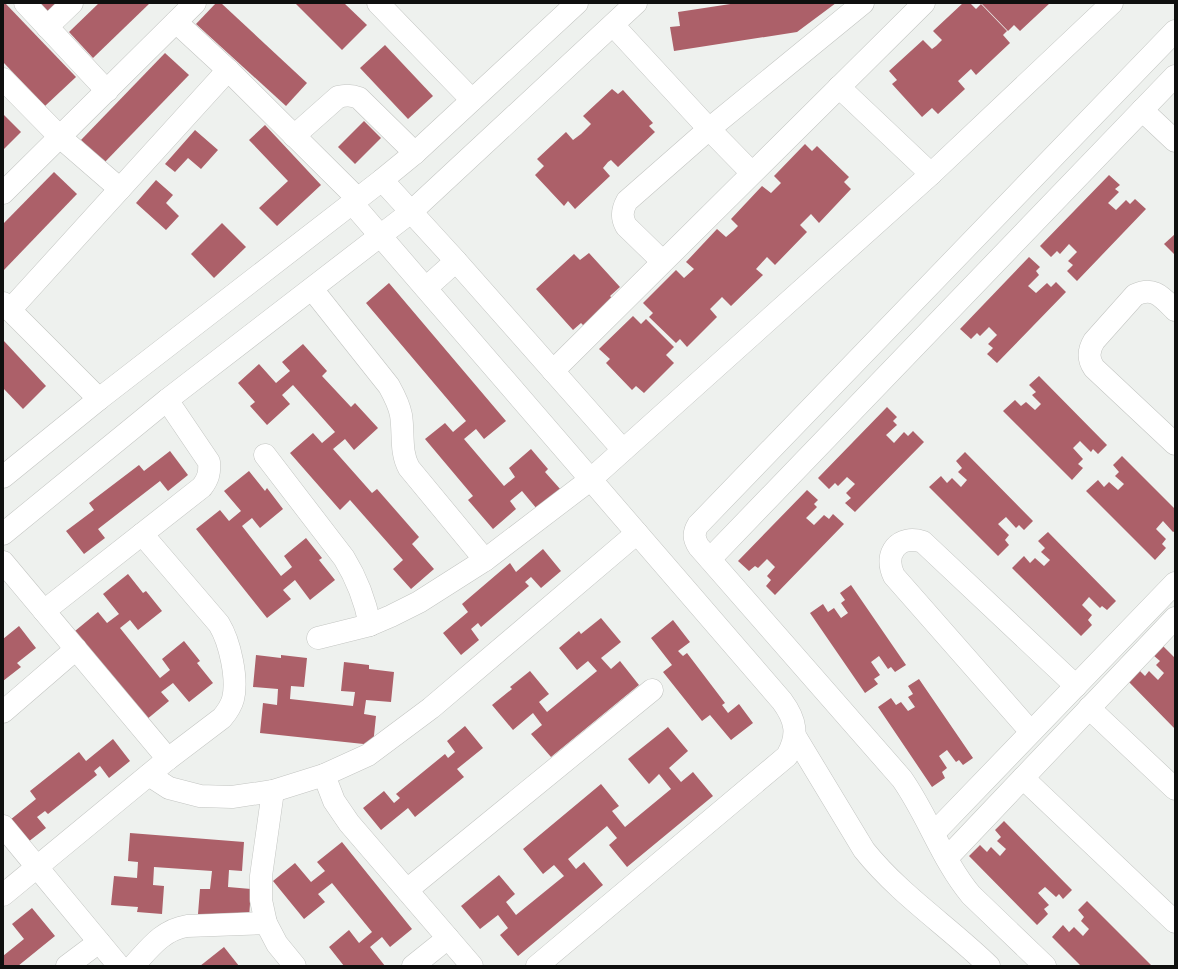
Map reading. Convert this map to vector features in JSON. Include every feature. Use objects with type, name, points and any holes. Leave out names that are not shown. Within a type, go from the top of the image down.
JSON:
[{"type":"street","points":[[25,3],[107,90]]},
{"type":"street","points":[[48,27],[72,3]]},
{"type":"street","points":[[3,193],[195,3]]},
{"type":"street","points":[[378,3],[472,100]]},
{"type":"street","points":[[6,469],[382,180],[415,153],[577,3]]},
{"type":"street","points":[[3,534],[167,400],[411,212],[636,3]]},
{"type":"street","points":[[662,261],[626,226],[622,214],[627,201],[709,129],[863,3]]},
{"type":"street","points":[[553,371],[662,261],[924,3]]},
{"type":"street","points":[[318,638],[370,625],[410,606],[485,560],[590,480],[931,174],[1109,4]]},
{"type":"street","points":[[176,22],[228,70],[294,136],[355,201],[381,236],[790,712],[795,736],[787,756],[537,966]]},
{"type":"street","points":[[612,25],[752,173]]},
{"type":"street","points":[[1045,966],[971,894],[955,874],[918,802],[902,779],[696,543],[694,539],[695,529],[1175,31]]},
{"type":"street","points":[[99,399],[6,306],[120,189],[228,70]]},
{"type":"street","points":[[710,558],[1175,76]]},
{"type":"street","points":[[3,79],[60,137],[120,189]]},
{"type":"street","points":[[839,87],[931,174]]},
{"type":"street","points":[[294,136],[338,97],[352,95],[359,98],[415,153]]},
{"type":"street","points":[[1142,110],[1175,141]]},
{"type":"street","points":[[382,180],[456,261],[623,450]]},
{"type":"street","points":[[426,288],[456,261]]},
{"type":"street","points":[[312,289],[389,386],[401,414],[403,452],[409,468],[485,560]]},
{"type":"street","points":[[1175,310],[1156,293],[1148,291],[1135,295],[1094,341],[1090,348],[1089,355],[1090,362],[1094,368],[1175,444]]},
{"type":"street","points":[[44,611],[202,487],[208,480],[210,471],[209,462],[205,454],[167,400]]},
{"type":"street","points":[[265,455],[344,558],[353,573],[367,607],[370,625]]},
{"type":"street","points":[[149,775],[169,788],[200,796],[232,797],[273,791],[324,775],[368,755],[431,708],[637,533]]},
{"type":"street","points":[[3,895],[168,759],[222,718],[233,701],[235,682],[228,644],[219,624],[142,534]]},
{"type":"street","points":[[1031,732],[894,576],[890,568],[890,560],[892,551],[898,544],[915,540],[923,542],[1076,686]]},
{"type":"street","points":[[3,562],[168,759]]},
{"type":"street","points":[[934,834],[1175,583]]},
{"type":"street","points":[[947,858],[1175,618]]},
{"type":"street","points":[[3,712],[76,649]]},
{"type":"street","points":[[407,890],[652,690]]},
{"type":"street","points":[[1089,708],[1175,788]]},
{"type":"street","points":[[795,736],[864,850],[898,887],[989,966]]},
{"type":"street","points":[[324,775],[334,801],[349,823],[472,966]]},
{"type":"street","points":[[1023,778],[1175,922]]},
{"type":"street","points":[[273,791],[261,876],[261,900],[266,923],[277,944],[295,966]]},
{"type":"street","points":[[3,826],[119,966]]},
{"type":"street","points":[[133,966],[162,936],[169,931],[178,928],[186,926],[266,923]]},
{"type":"street","points":[[413,966],[448,938]]},
{"type":"street","points":[[67,966],[99,942]]},
{"type":"building","points":[[3,3],[5,3],[76,77],[45,106],[3,62]]},
{"type":"building","points":[[36,3],[62,3],[49,16]]},
{"type":"building","points":[[99,3],[150,3],[93,58],[69,32]]},
{"type":"building","points":[[216,3],[221,3],[307,83],[286,106],[196,24]]},
{"type":"building","points":[[295,3],[344,3],[367,25],[342,50]]},
{"type":"building","points":[[737,3],[836,3],[797,32],[674,51],[670,27],[680,26],[678,12]]},
{"type":"building","points":[[963,3],[970,3],[976,9],[981,4],[1007,31],[1003,35],[1010,43],[976,75],[971,69],[958,81],[965,89],[938,114],[932,108],[922,117],[892,84],[897,80],[889,71],[923,40],[932,49],[936,46],[942,40],[933,31]]},
{"type":"building","points":[[981,3],[1050,3],[1020,31],[1014,25],[1008,31]]},
{"type":"building","points":[[385,45],[433,96],[408,119],[360,68]]},
{"type":"building","points":[[165,53],[189,75],[104,163],[81,140]]},
{"type":"building","points":[[612,89],[618,94],[623,90],[653,123],[649,126],[655,132],[618,167],[611,160],[608,162],[603,168],[610,176],[575,209],[568,201],[564,206],[535,175],[544,166],[537,159],[566,132],[573,140],[581,134],[591,124],[583,116]]},
{"type":"building","points":[[3,114],[21,132],[3,150]]},
{"type":"building","points":[[364,121],[381,138],[355,164],[338,147]]},
{"type":"building","points":[[265,125],[321,185],[277,226],[259,208],[288,181],[249,140]]},
{"type":"building","points":[[195,130],[218,150],[201,169],[188,158],[175,172],[165,164]]},
{"type":"building","points":[[805,144],[812,151],[817,146],[849,177],[844,182],[851,189],[819,223],[811,214],[800,225],[807,232],[775,265],[767,257],[756,269],[763,275],[731,306],[722,297],[710,309],[717,317],[687,347],[680,339],[676,343],[649,317],[653,313],[643,303],[676,270],[684,278],[694,269],[686,262],[717,229],[726,237],[733,231],[738,226],[731,219],[762,186],[771,193],[781,183],[774,176]]},
{"type":"building","points":[[54,172],[77,194],[3,271],[3,224]]},
{"type":"building","points":[[1109,175],[1120,185],[1115,189],[1119,192],[1108,203],[1116,210],[1126,200],[1130,204],[1135,199],[1146,209],[1077,281],[1067,271],[1073,265],[1068,261],[1077,252],[1069,244],[1060,254],[1057,251],[1051,257],[1040,246]]},
{"type":"building","points":[[156,180],[173,195],[166,203],[179,216],[166,230],[136,203]]},
{"type":"building","points":[[222,223],[246,247],[214,278],[191,254]]},
{"type":"building","points":[[1175,234],[1175,255],[1164,244]]},
{"type":"building","points":[[589,253],[620,287],[610,296],[615,301],[586,328],[581,323],[573,330],[536,289],[574,254],[580,260]]},
{"type":"building","points":[[1029,257],[1040,267],[1036,271],[1039,275],[1028,286],[1036,293],[1047,283],[1051,287],[1056,282],[1066,292],[997,363],[987,354],[993,348],[988,344],[997,335],[989,327],[980,336],[977,333],[971,339],[960,329]]},
{"type":"building","points":[[389,283],[506,421],[484,439],[476,429],[464,439],[504,486],[515,477],[509,468],[531,449],[548,469],[545,472],[561,490],[537,509],[522,491],[510,501],[516,509],[493,529],[468,500],[473,496],[425,439],[445,423],[453,432],[466,421],[366,303]]},
{"type":"building","points":[[633,316],[641,324],[646,319],[674,347],[666,355],[674,363],[644,393],[636,386],[632,390],[606,363],[610,359],[599,349]]},
{"type":"building","points":[[3,340],[46,386],[23,409],[3,388]]},
{"type":"building","points":[[303,344],[327,371],[322,376],[351,407],[355,403],[378,428],[354,450],[345,439],[333,449],[372,493],[377,489],[419,537],[412,544],[434,569],[411,589],[393,569],[403,560],[350,500],[340,510],[290,453],[313,433],[322,443],[335,432],[293,385],[282,395],[290,404],[267,425],[250,406],[255,402],[238,383],[259,364],[276,383],[290,371],[282,362]]},
{"type":"building","points":[[1039,376],[1107,445],[1098,454],[1093,449],[1091,452],[1080,441],[1073,448],[1083,459],[1078,464],[1083,468],[1072,480],[1003,411],[1015,400],[1021,406],[1026,402],[1035,410],[1041,404],[1032,395],[1036,392],[1029,385]]},
{"type":"building","points":[[887,407],[897,417],[893,421],[897,425],[886,435],[894,443],[904,432],[908,436],[913,431],[924,442],[855,512],[845,503],[851,498],[846,493],[855,484],[847,477],[838,486],[835,483],[829,489],[818,478]]},
{"type":"building","points":[[170,451],[188,475],[168,491],[160,481],[98,529],[105,538],[84,554],[66,531],[94,510],[89,503],[139,465],[144,471]]},
{"type":"building","points":[[965,452],[1033,521],[1024,530],[1019,525],[1016,528],[1006,517],[998,524],[1009,535],[1005,540],[1009,545],[998,556],[929,487],[941,476],[947,483],[952,478],[961,487],[967,480],[958,472],[962,468],[956,461]]},
{"type":"building","points":[[1122,456],[1175,509],[1175,531],[1173,532],[1163,521],[1156,529],[1166,539],[1162,544],[1166,548],[1155,560],[1086,491],[1098,480],[1104,487],[1109,482],[1118,490],[1124,484],[1115,476],[1119,472],[1113,465]]},
{"type":"building","points":[[249,471],[265,491],[267,488],[283,509],[260,528],[252,518],[242,526],[281,576],[292,567],[284,556],[306,538],[322,558],[319,560],[335,580],[310,600],[295,580],[283,590],[291,599],[267,618],[196,529],[220,510],[229,521],[241,511],[224,491]]},
{"type":"building","points":[[807,490],[818,500],[814,504],[817,507],[806,518],[814,525],[824,515],[829,519],[833,514],[844,524],[775,595],[766,586],[771,580],[767,576],[775,567],[767,559],[758,568],[755,566],[749,571],[738,561]]},
{"type":"building","points":[[1048,532],[1116,601],[1107,610],[1102,606],[1100,608],[1089,597],[1082,605],[1092,615],[1088,620],[1092,625],[1081,636],[1012,568],[1024,556],[1030,563],[1035,558],[1044,566],[1050,560],[1041,552],[1045,548],[1038,541]]},
{"type":"building","points":[[543,549],[561,571],[541,588],[531,577],[525,582],[529,586],[481,627],[478,623],[471,629],[479,640],[461,655],[443,633],[468,612],[462,604],[510,563],[516,572]]},
{"type":"building","points":[[128,574],[143,593],[146,591],[162,611],[138,630],[130,620],[120,628],[160,678],[170,670],[162,659],[184,641],[200,661],[197,663],[213,683],[189,702],[173,683],[161,692],[169,701],[146,720],[75,631],[98,612],[107,623],[119,614],[103,594]]},
{"type":"building","points":[[851,585],[906,665],[895,672],[891,667],[888,669],[879,656],[871,662],[880,675],[874,679],[878,684],[865,693],[810,613],[823,604],[828,612],[834,608],[841,618],[848,613],[841,603],[845,600],[840,593]]},
{"type":"building","points":[[601,618],[621,642],[601,658],[611,669],[620,661],[639,685],[551,757],[531,734],[542,725],[533,713],[513,730],[492,705],[512,689],[510,687],[530,671],[549,694],[539,702],[547,712],[597,671],[588,661],[577,670],[559,648],[579,631],[581,634]]},
{"type":"building","points":[[673,620],[690,642],[678,651],[683,656],[687,653],[725,703],[722,705],[728,713],[739,704],[753,723],[731,740],[710,715],[702,721],[663,672],[672,665],[651,638]]},
{"type":"building","points":[[19,626],[36,648],[17,663],[21,667],[3,681],[3,639]]},
{"type":"building","points":[[1162,645],[1175,658],[1175,729],[1127,680],[1138,669],[1145,676],[1149,671],[1158,680],[1164,673],[1156,665],[1160,661],[1153,655]]},
{"type":"building","points":[[256,655],[281,658],[281,655],[307,658],[304,687],[291,686],[290,699],[353,706],[355,692],[341,691],[344,662],[369,665],[369,669],[394,672],[391,702],[366,700],[364,714],[376,716],[373,745],[260,733],[263,703],[277,705],[278,689],[253,687]]},
{"type":"building","points":[[919,679],[973,758],[963,765],[959,760],[956,762],[947,750],[939,756],[947,768],[942,772],[945,778],[932,787],[878,707],[891,698],[896,705],[901,702],[908,711],[915,707],[908,697],[913,694],[908,686]]},
{"type":"building","points":[[465,726],[483,748],[457,769],[464,777],[415,817],[408,808],[381,830],[363,808],[384,791],[394,803],[400,798],[396,794],[445,754],[448,758],[455,752],[447,741]]},
{"type":"building","points":[[668,727],[688,751],[669,768],[681,782],[693,772],[713,796],[627,867],[609,845],[617,838],[607,826],[568,859],[576,869],[584,862],[603,885],[518,956],[500,935],[508,928],[498,915],[480,929],[461,906],[499,875],[515,894],[506,902],[516,915],[564,876],[554,865],[543,874],[523,849],[601,784],[619,806],[612,811],[625,827],[671,789],[659,774],[649,784],[628,759]]},
{"type":"building","points":[[113,739],[130,761],[109,778],[100,766],[94,771],[97,775],[48,814],[45,811],[37,817],[46,828],[28,842],[10,820],[36,799],[30,791],[79,752],[86,761]]},
{"type":"building","points":[[1004,821],[1072,890],[1063,899],[1059,894],[1056,897],[1045,887],[1038,893],[1049,905],[1044,909],[1048,914],[1037,925],[969,856],[980,845],[987,852],[991,847],[1000,856],[1006,849],[997,841],[1001,837],[995,830]]},
{"type":"building","points":[[130,833],[244,842],[242,871],[229,870],[228,887],[251,889],[249,918],[198,914],[200,889],[210,889],[212,871],[154,867],[153,885],[164,886],[162,914],[137,912],[138,907],[111,905],[114,876],[137,878],[138,862],[128,861]]},
{"type":"building","points":[[342,842],[412,929],[390,947],[382,937],[370,947],[385,966],[344,966],[329,947],[349,930],[359,943],[372,932],[332,883],[318,894],[325,902],[304,919],[273,881],[295,863],[311,882],[325,871],[317,862]]},
{"type":"building","points":[[1087,901],[1152,966],[1081,966],[1052,937],[1063,925],[1069,932],[1074,927],[1083,936],[1089,929],[1081,921],[1084,917],[1078,910]]},
{"type":"building","points":[[32,908],[55,936],[18,966],[3,966],[3,956],[24,939],[12,924]]},
{"type":"building","points":[[224,947],[239,966],[200,966]]}]
